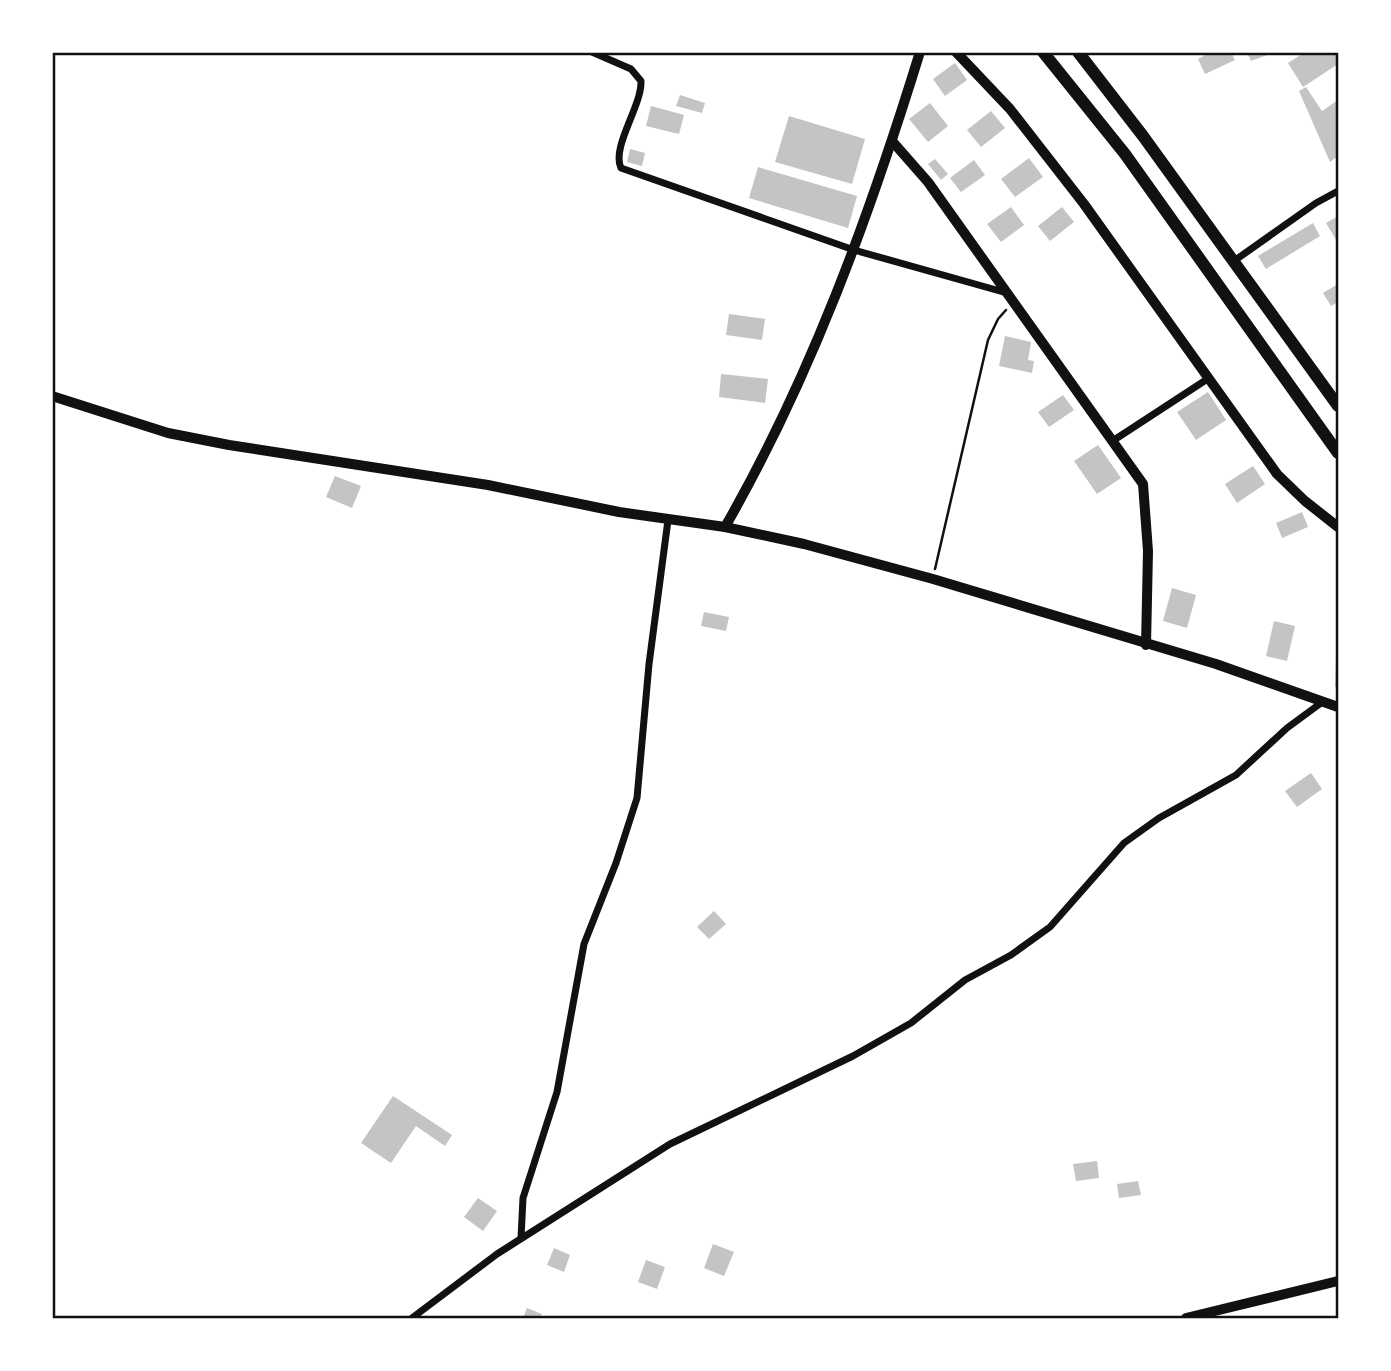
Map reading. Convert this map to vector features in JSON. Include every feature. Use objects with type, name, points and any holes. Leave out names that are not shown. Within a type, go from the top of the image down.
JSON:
[{"type":"main road","points":[[1043,52],[1125,154],[1339,453]]},
{"type":"main road","points":[[1078,52],[1124,110],[1339,406]]},
{"type":"street","points":[[592,52],[636,72],[641,87],[621,147],[618,162],[621,168],[854,250],[1008,294]]},
{"type":"street","points":[[725,527],[798,390],[854,250],[920,52]]},
{"type":"street","points":[[956,52],[1010,109],[1084,204],[1284,481],[1339,527]]},
{"type":"street","points":[[892,141],[928,182],[1136,471],[1146,496],[1146,645]]},
{"type":"street","points":[[1234,261],[1316,203],[1339,191]]},
{"type":"street","points":[[1114,440],[1209,378]]},
{"type":"street","points":[[52,396],[168,433],[229,445],[488,485],[668,520],[725,527],[933,579],[1216,664],[1321,703],[1339,707]]},
{"type":"street","points":[[521,1238],[523,1198],[545,1138],[561,1079],[584,944],[616,863],[637,798],[649,664],[668,520]]},
{"type":"street","points":[[412,1318],[521,1238],[670,1144],[901,1030],[965,980],[1033,940],[1058,918],[1124,844],[1159,818],[1236,775],[1287,728],[1321,703]]},
{"type":"street","points":[[1186,1318],[1339,1281]]},
{"type":"path","points":[[933,579],[988,340],[998,319],[1015,303]]},
{"type":"building","points":[[1211,52],[1231,52],[1235,60],[1205,74],[1198,59]]},
{"type":"building","points":[[1247,52],[1273,52],[1273,53],[1251,61]]},
{"type":"building","points":[[1305,52],[1338,52],[1338,64],[1303,87],[1288,63]]},
{"type":"building","points":[[955,63],[967,80],[945,96],[933,79]]},
{"type":"building","points":[[1306,87],[1322,111],[1338,100],[1338,156],[1330,162],[1299,91]]},
{"type":"building","points":[[680,95],[705,103],[702,113],[676,106]]},
{"type":"building","points":[[930,103],[948,126],[928,142],[909,119]]},
{"type":"building","points":[[651,106],[684,115],[679,134],[646,126]]},
{"type":"building","points":[[991,111],[1005,128],[981,147],[967,130]]},
{"type":"building","points":[[789,116],[865,139],[852,184],[775,162]]},
{"type":"building","points":[[630,149],[645,153],[642,166],[627,162]]},
{"type":"building","points":[[1029,158],[1043,177],[1015,197],[1001,179]]},
{"type":"building","points":[[935,159],[948,174],[941,180],[928,164]]},
{"type":"building","points":[[974,160],[985,175],[961,192],[950,178]]},
{"type":"building","points":[[758,167],[857,196],[848,228],[749,198]]},
{"type":"building","points":[[1011,207],[1024,225],[1001,242],[987,224]]},
{"type":"building","points":[[1062,207],[1074,222],[1050,241],[1038,226]]},
{"type":"building","points":[[1338,216],[1338,243],[1326,223]]},
{"type":"building","points":[[1313,223],[1320,236],[1266,269],[1258,256]]},
{"type":"building","points":[[1338,284],[1338,302],[1331,306],[1323,293]]},
{"type":"building","points":[[729,314],[765,319],[762,340],[726,335]]},
{"type":"building","points":[[1005,336],[1031,342],[1028,360],[1034,361],[1032,373],[999,366]]},
{"type":"building","points":[[721,374],[768,379],[765,403],[719,397]]},
{"type":"building","points":[[1208,392],[1226,420],[1196,440],[1177,412]]},
{"type":"building","points":[[1063,395],[1074,410],[1049,427],[1038,412]]},
{"type":"building","points":[[1098,445],[1121,478],[1097,494],[1074,461]]},
{"type":"building","points":[[1253,466],[1265,484],[1237,503],[1225,484]]},
{"type":"building","points":[[335,476],[361,486],[352,508],[326,497]]},
{"type":"building","points":[[1302,512],[1308,527],[1282,538],[1276,523]]},
{"type":"building","points":[[1172,588],[1196,595],[1187,628],[1163,621]]},
{"type":"building","points":[[704,612],[729,617],[726,631],[701,626]]},
{"type":"building","points":[[1274,621],[1295,626],[1287,661],[1266,656]]},
{"type":"building","points":[[1338,658],[1338,687],[1335,687]]},
{"type":"building","points":[[1311,773],[1322,789],[1297,807],[1285,791]]},
{"type":"building","points":[[714,911],[726,924],[709,939],[697,927]]},
{"type":"building","points":[[393,1096],[452,1135],[445,1146],[416,1126],[391,1163],[361,1143]]},
{"type":"building","points":[[1097,1161],[1099,1178],[1076,1181],[1073,1164]]},
{"type":"building","points":[[1138,1181],[1141,1195],[1119,1198],[1117,1184]]},
{"type":"building","points":[[478,1198],[497,1211],[483,1231],[464,1217]]},
{"type":"building","points":[[713,1244],[734,1252],[724,1276],[704,1268]]},
{"type":"building","points":[[554,1248],[570,1255],[564,1272],[547,1265]]},
{"type":"building","points":[[646,1260],[665,1267],[657,1289],[638,1282]]},
{"type":"building","points":[[527,1308],[542,1314],[540,1318],[523,1318]]}]
